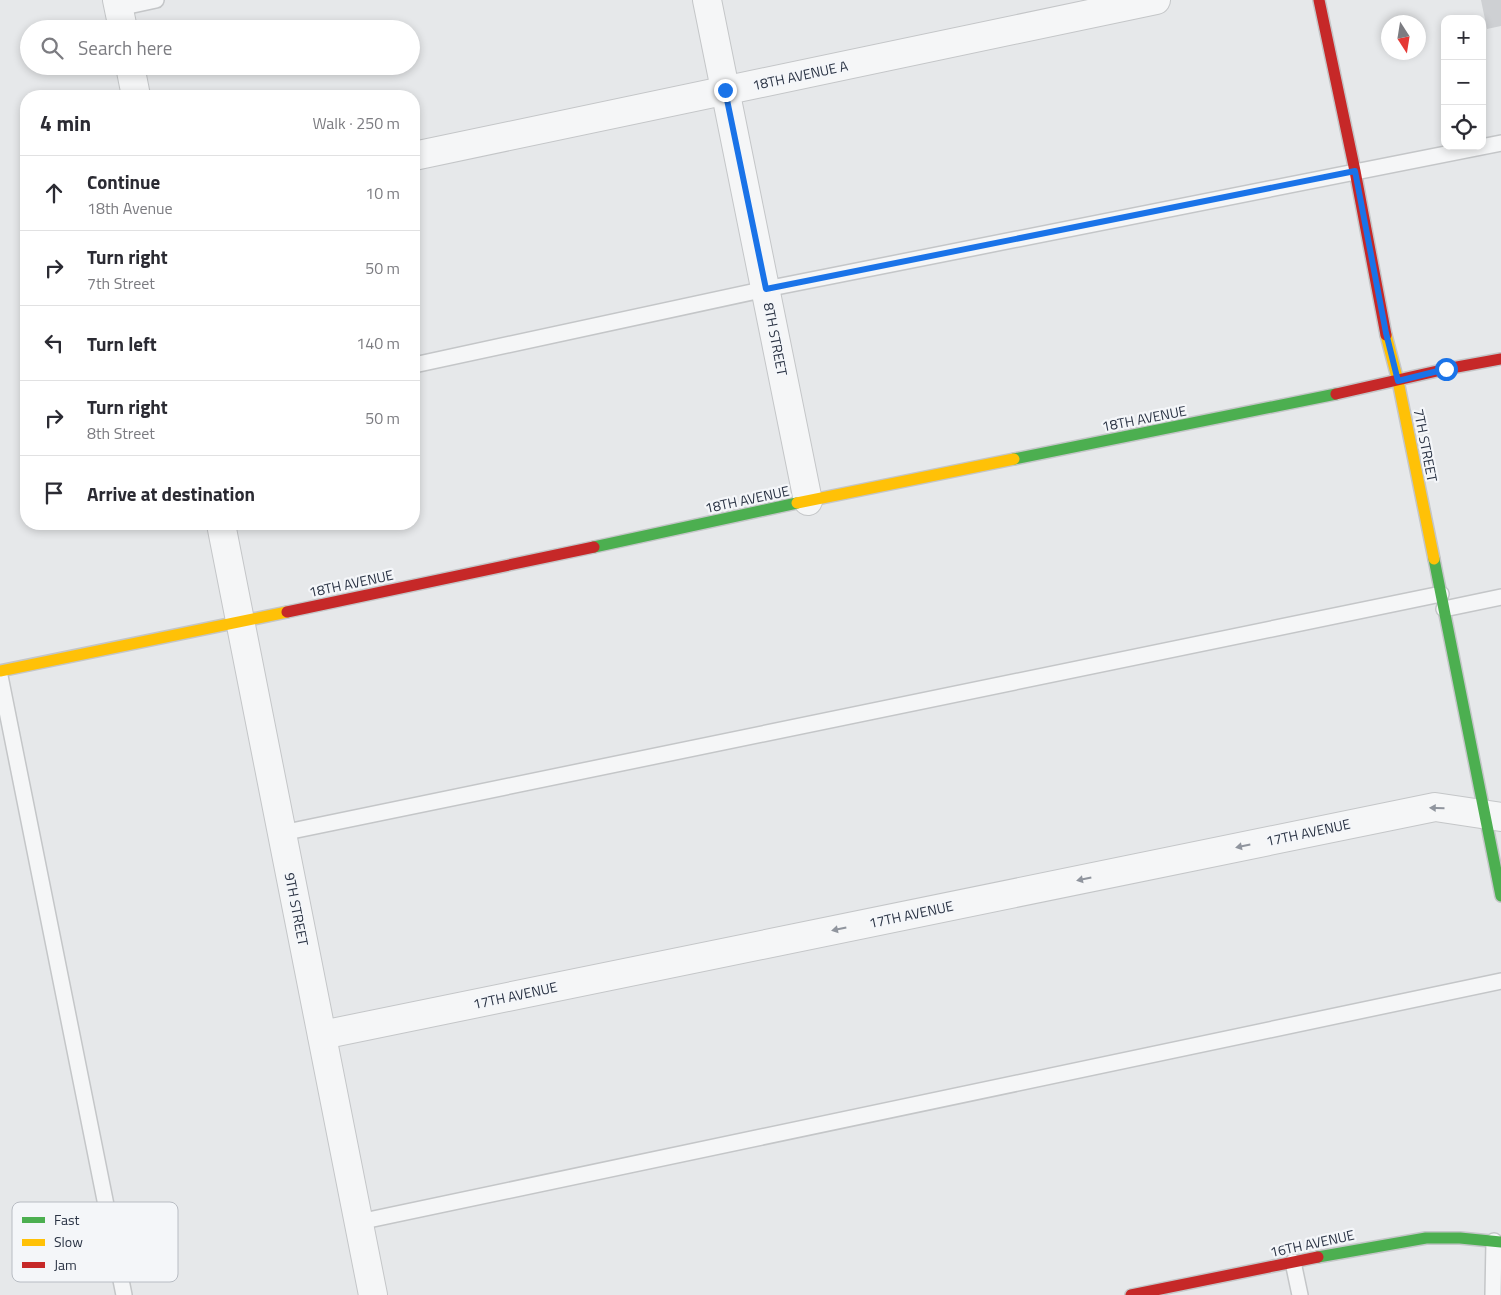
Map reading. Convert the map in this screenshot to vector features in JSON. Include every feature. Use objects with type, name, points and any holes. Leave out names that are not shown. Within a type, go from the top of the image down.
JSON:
[{"type":"street","name":"8TH STREET","points":[[708,0],[808,501]]},
{"type":"street","name":"18TH AVENUE A","points":[[420,155],[1156,0]]},
{"type":"street","name":"7TH STREET","points":[[1319,0],[1444,609],[1493,816],[1501,896]]},
{"type":"street","points":[[132,75],[135,90]]},
{"type":"street","name":"18TH AVENUE","points":[[0,671],[808,501],[1501,359]]},
{"type":"street","name":"9TH STREET","points":[[222,530],[373,1295]]},
{"type":"street","name":"17TH AVENUE","points":[[322,1035],[1435,806],[1493,816]]},
{"type":"street","name":"16TH AVENUE","points":[[1131,1295],[1364,1248],[1426,1238],[1460,1238],[1498,1242]]},
{"type":"lane","points":[[120,12],[156,0]]},
{"type":"lane","points":[[420,364],[766,289],[1501,143]]},
{"type":"lane","points":[[282,833],[1441,594]]},
{"type":"lane","points":[[1444,609],[1501,597]]},
{"type":"lane","points":[[0,676],[105,1202]]},
{"type":"lane","points":[[359,1222],[1501,981]]},
{"type":"lane","points":[[1493,1295],[1498,1242]]},
{"type":"lane","points":[[1293,1262],[1300,1295]]},
{"type":"lane","points":[[121,1282],[124,1295]]},
{"type":"building","points":[[1481,0],[1501,0],[1501,26],[1487,29],[1486,15],[1484,15]]},
{"type":"traffic: fast","points":[[1014,459],[1336,394]]},
{"type":"traffic: fast","points":[[594,547],[797,503]]},
{"type":"traffic: fast","points":[[1434,559],[1501,896]]},
{"type":"traffic: fast","points":[[1318,1257],[1426,1238],[1460,1238],[1501,1242]]},
{"type":"traffic: slow","points":[[1386,335],[1398,381],[1434,559]]},
{"type":"traffic: slow","points":[[797,503],[1014,459]]},
{"type":"traffic: slow","points":[[0,671],[287,612]]},
{"type":"traffic: jam","points":[[1319,0],[1355,171],[1386,335]]},
{"type":"traffic: jam","points":[[1336,394],[1446,369],[1501,359]]},
{"type":"traffic: jam","points":[[287,612],[594,547]]},
{"type":"traffic: jam","points":[[1131,1295],[1318,1257]]},
{"type":"route","points":[[725,90],[766,289],[1355,171],[1386,333],[1398,381],[1446,369]]}]
